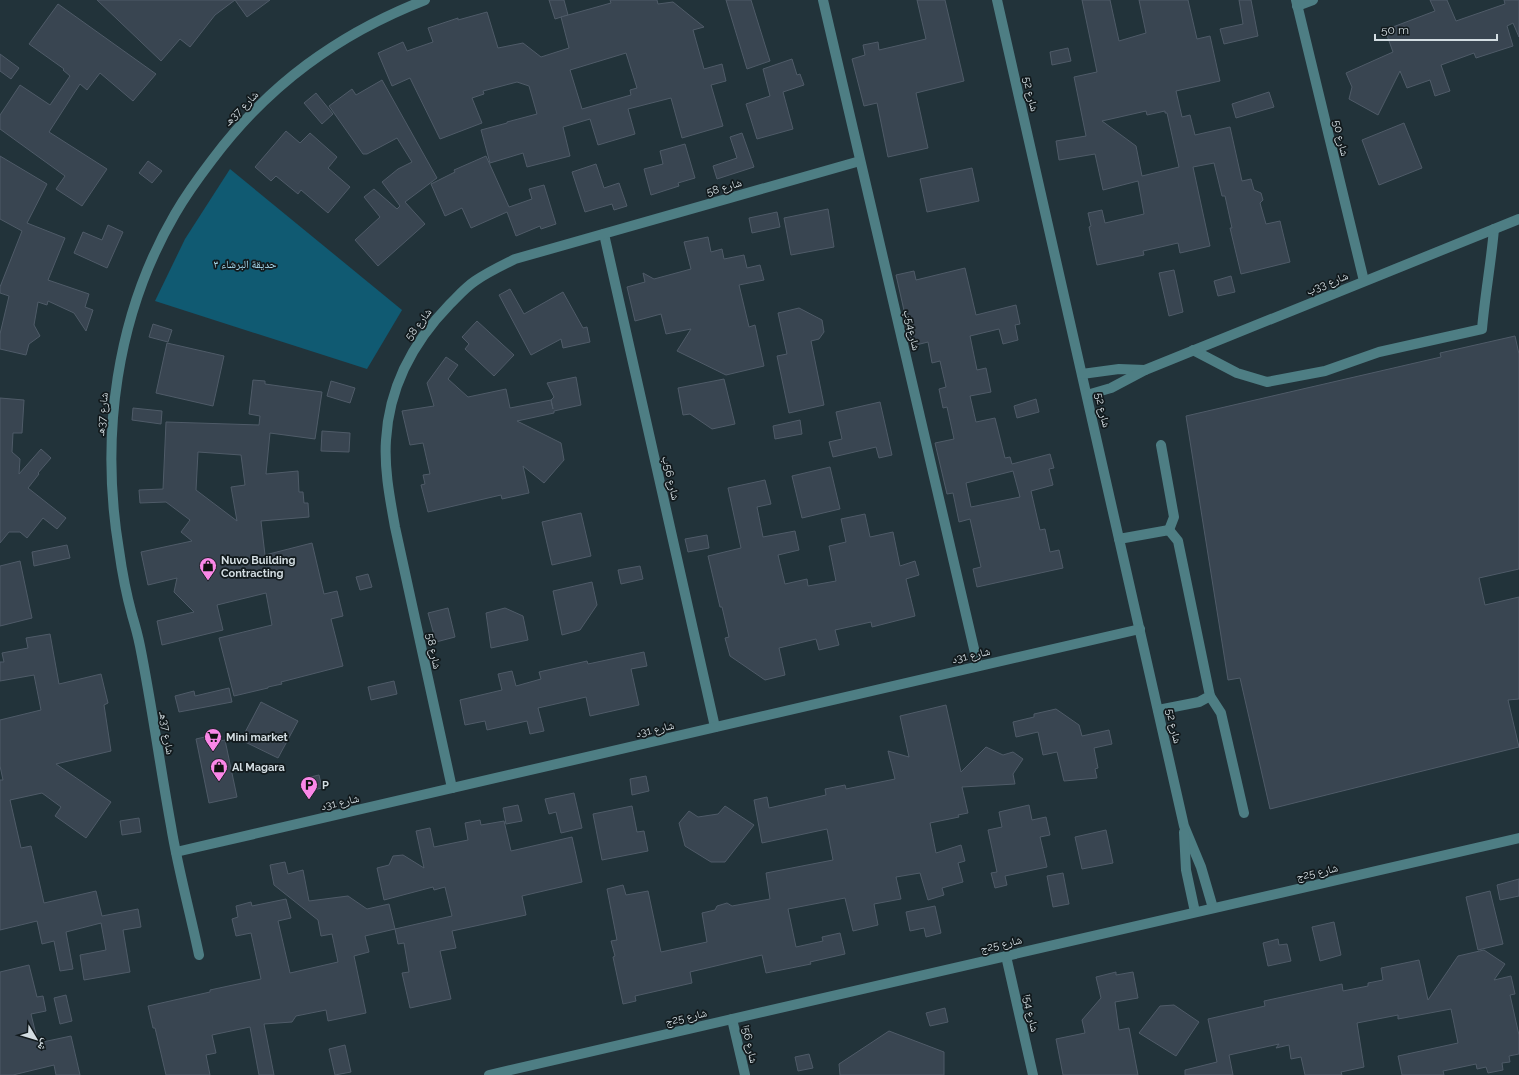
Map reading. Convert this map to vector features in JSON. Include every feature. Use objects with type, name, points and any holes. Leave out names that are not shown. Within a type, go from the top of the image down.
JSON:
[{"type":"street","name":"شارع 37هـ","points":[[199,955],[176,852],[140,643],[124,581],[120,556],[112,489],[111,444],[114,400],[120,364],[132,314],[152,258],[174,216],[193,185],[228,140],[253,111],[288,79],[312,60],[344,38],[379,19],[425,0]]},
{"type":"street","name":"شارع54ب","points":[[823,0],[978,666]]},
{"type":"street","name":"شارع 52","points":[[997,0],[1184,826],[1200,867],[1213,908]]},
{"type":"street","points":[[1296,3],[1313,0]]},
{"type":"street","name":"شارع 50","points":[[1296,3],[1364,281]]},
{"type":"street","name":"شارع 58","points":[[452,788],[395,527],[388,490],[386,458],[386,440],[391,406],[402,372],[426,330],[446,308],[474,282],[494,269],[515,259],[860,161]]},
{"type":"street","name":"شارع 33ب","points":[[1087,395],[1111,388],[1144,370],[1519,219]]},
{"type":"street","points":[[1193,350],[1237,373],[1267,382],[1325,371],[1379,352],[1482,329],[1484,300],[1492,254],[1494,229]]},
{"type":"street","name":"شارع 56ب","points":[[604,234],[715,727]]},
{"type":"street","name":"شارع 33ب","points":[[1082,374],[1119,369],[1144,370]]},
{"type":"street","points":[[1161,445],[1174,517],[1169,530]]},
{"type":"street","points":[[1119,539],[1169,530]]},
{"type":"street","points":[[1169,530],[1178,540],[1210,696],[1220,713],[1244,813]]},
{"type":"street","name":"شارع 31د","points":[[176,852],[1140,629]]},
{"type":"street","points":[[1158,710],[1199,702],[1210,696]]},
{"type":"street","name":"شارع 52","points":[[1184,826],[1186,870],[1195,912]]},
{"type":"street","name":"شارع 25ج","points":[[489,1075],[1519,838]]},
{"type":"street","name":"شارع 54ا","points":[[1006,956],[1033,1075]]},
{"type":"street","name":"شارع 56ا","points":[[732,1019],[745,1075]]},
{"type":"green space","name":"حديقة البرشاء ٣","points":[[230,169],[402,310],[367,369],[155,301],[185,239]]},
{"type":"building","points":[[97,0],[235,0],[215,15],[190,47],[180,39],[161,61]]},
{"type":"building","points":[[235,0],[270,0],[247,17]]},
{"type":"building","points":[[549,0],[564,0],[568,15],[555,19]]},
{"type":"building","points":[[610,0],[657,0],[658,4],[673,2],[704,27],[693,30],[704,69],[722,64],[726,81],[711,85],[723,126],[682,138],[671,98],[628,109],[635,134],[598,145],[590,119],[563,127],[570,156],[527,167],[523,153],[490,163],[481,130],[537,114],[529,86],[517,82],[483,91],[484,94],[472,98],[482,123],[440,139],[410,78],[392,86],[378,53],[403,42],[407,51],[433,42],[428,28],[458,18],[458,20],[487,12],[498,48],[523,43],[541,57],[569,48],[561,17],[611,3]],"holes":[[[626,53],[637,88],[630,90],[631,95],[582,109],[570,70]]]},
{"type":"building","points":[[726,0],[751,0],[770,61],[747,69]]},
{"type":"building","points":[[917,0],[945,0],[964,81],[916,93],[928,148],[888,157],[877,103],[864,106],[852,59],[865,55],[863,45],[878,42],[879,50],[926,39]]},
{"type":"building","points":[[1082,0],[1110,0],[1119,41],[1146,33],[1139,0],[1188,0],[1197,39],[1210,36],[1220,81],[1176,91],[1182,117],[1190,115],[1195,135],[1230,127],[1242,181],[1251,179],[1254,190],[1261,193],[1263,200],[1260,203],[1266,224],[1280,221],[1290,262],[1241,274],[1230,228],[1232,228],[1225,196],[1222,196],[1214,163],[1193,167],[1210,246],[1180,253],[1178,243],[1143,251],[1144,255],[1097,265],[1089,227],[1091,226],[1088,213],[1102,210],[1105,223],[1144,214],[1138,181],[1103,190],[1095,154],[1059,160],[1056,141],[1086,136],[1074,77],[1097,72]],"holes":[[[1146,111],[1147,115],[1165,111],[1165,113],[1167,113],[1179,167],[1142,176],[1136,146],[1102,121]]]},
{"type":"building","points":[[1239,0],[1251,0],[1258,36],[1224,44],[1220,29],[1243,24]]},
{"type":"building","points":[[1430,0],[1447,0],[1456,21],[1505,4],[1504,0],[1519,0],[1519,37],[1513,23],[1507,26],[1513,46],[1476,58],[1474,53],[1441,65],[1450,91],[1435,96],[1430,80],[1407,88],[1400,71],[1378,115],[1349,99],[1352,87],[1346,73],[1393,52],[1385,30],[1435,11]]},
{"type":"building","points":[[58,4],[156,74],[133,101],[100,73],[87,90],[80,84],[49,132],[107,169],[82,206],[56,189],[65,176],[0,129],[0,115],[20,85],[50,105],[70,76],[63,70],[64,69],[29,44]]},
{"type":"building","points":[[1068,48],[1071,61],[1052,65],[1050,52]]},
{"type":"building","points":[[0,54],[19,68],[11,79],[0,71]]},
{"type":"building","points":[[792,59],[797,75],[800,74],[804,85],[783,92],[793,129],[757,139],[746,104],[770,96],[763,69]]},
{"type":"building","points":[[382,80],[437,178],[405,202],[425,224],[378,266],[355,240],[380,217],[364,197],[374,189],[397,209],[400,206],[382,182],[398,169],[412,162],[397,138],[367,154],[363,154],[329,106],[352,89],[356,95]]},
{"type":"building","points":[[1269,92],[1274,107],[1236,118],[1232,104]]},
{"type":"building","points":[[316,93],[333,114],[322,124],[304,103]]},
{"type":"building","points":[[1404,123],[1422,168],[1379,185],[1362,140]]},
{"type":"building","points":[[286,131],[300,143],[310,133],[337,157],[328,168],[350,187],[328,213],[301,190],[298,194],[276,176],[271,181],[255,167]]},
{"type":"building","points":[[742,133],[754,167],[717,179],[713,166],[737,158],[730,137]]},
{"type":"building","points":[[685,144],[695,178],[678,183],[679,186],[651,195],[644,169],[663,164],[660,151]]},
{"type":"building","points":[[0,156],[47,184],[27,223],[65,238],[48,280],[89,294],[85,307],[93,310],[86,331],[74,313],[48,301],[47,305],[38,302],[34,325],[40,336],[29,344],[26,355],[0,349],[0,334],[9,296],[0,293],[0,287],[22,231],[0,219]]},
{"type":"building","points":[[486,156],[509,207],[532,199],[529,189],[544,185],[556,224],[541,229],[540,226],[516,236],[507,212],[471,228],[462,208],[445,216],[431,184],[455,172],[454,170]]},
{"type":"building","points":[[148,161],[162,171],[152,183],[139,173]]},
{"type":"building","points":[[596,164],[604,188],[619,183],[627,206],[614,210],[612,204],[585,212],[572,172]]},
{"type":"building","points":[[972,168],[979,201],[927,212],[920,179]]},
{"type":"building","points":[[828,209],[834,247],[791,255],[784,218]]},
{"type":"building","points":[[777,212],[780,227],[752,233],[749,218]]},
{"type":"building","points":[[108,225],[123,232],[107,268],[74,253],[83,232],[102,240]]},
{"type":"building","points":[[708,237],[711,252],[722,249],[724,259],[744,255],[747,268],[760,265],[764,280],[739,285],[749,327],[755,325],[764,366],[726,375],[677,351],[691,329],[666,334],[661,314],[635,321],[627,287],[645,282],[643,273],[654,279],[691,269],[684,242]]},
{"type":"building","points":[[965,268],[976,315],[1016,305],[1020,324],[1015,325],[1018,340],[1003,344],[999,329],[970,336],[977,370],[986,368],[991,392],[970,396],[976,422],[995,418],[1005,458],[1010,457],[1012,464],[1050,454],[1054,468],[1049,469],[1053,485],[1031,491],[1040,530],[1045,529],[1050,552],[1059,550],[1063,568],[977,587],[973,569],[981,567],[970,519],[959,522],[953,493],[947,494],[935,443],[954,439],[947,407],[943,408],[939,389],[946,387],[940,361],[932,363],[928,342],[912,346],[896,275],[914,271],[916,280]],"holes":[[[1013,471],[1020,497],[971,507],[966,483]]]},
{"type":"building","points":[[1174,270],[1183,312],[1169,316],[1159,273]]},
{"type":"building","points":[[1231,276],[1235,292],[1218,296],[1214,281]]},
{"type":"building","points":[[510,289],[524,314],[563,292],[583,328],[587,327],[590,342],[563,348],[561,339],[531,355],[499,295]]},
{"type":"building","points":[[799,308],[822,320],[824,332],[819,339],[811,341],[824,405],[789,413],[777,356],[787,354],[778,313]]},
{"type":"building","points":[[477,321],[514,355],[494,376],[465,349],[469,344],[462,337]]},
{"type":"building","points":[[153,324],[172,330],[168,342],[149,337]]},
{"type":"building","points":[[1515,336],[1519,354],[1519,569],[1479,578],[1485,605],[1519,597],[1519,699],[1508,700],[1519,747],[1270,809],[1240,678],[1228,680],[1186,416],[1441,357],[1440,353]]},
{"type":"building","points":[[167,343],[224,356],[213,406],[156,393]]},
{"type":"building","points":[[446,357],[458,365],[448,379],[468,397],[506,389],[510,408],[551,400],[554,397],[547,383],[576,377],[581,405],[554,411],[554,413],[517,421],[561,443],[564,460],[544,483],[523,466],[529,493],[502,499],[501,495],[428,512],[421,485],[425,484],[423,475],[430,474],[423,443],[410,445],[402,411],[434,406],[427,383]]},
{"type":"building","points":[[724,379],[735,424],[712,429],[690,414],[683,415],[678,388]]},
{"type":"building","points":[[253,380],[265,381],[265,384],[322,392],[315,439],[270,433],[266,474],[298,471],[299,492],[303,492],[304,503],[308,503],[309,517],[261,521],[265,555],[312,543],[324,594],[337,591],[343,616],[331,619],[343,666],[281,682],[282,684],[268,688],[234,696],[219,638],[272,625],[266,593],[217,605],[223,630],[162,645],[157,621],[194,612],[174,592],[177,578],[148,585],[141,552],[192,541],[181,532],[190,520],[166,502],[140,503],[139,490],[163,489],[166,422],[259,425],[260,416],[249,414]],"holes":[[[198,452],[241,455],[245,485],[231,487],[237,521],[196,490]]]},
{"type":"building","points":[[331,381],[355,388],[350,403],[327,396]]},
{"type":"building","points":[[0,398],[24,400],[22,433],[13,433],[12,452],[20,459],[19,474],[41,449],[51,458],[28,488],[66,518],[57,529],[43,518],[27,538],[20,532],[9,532],[0,543]]},
{"type":"building","points":[[1036,399],[1039,412],[1017,418],[1014,406]]},
{"type":"building","points":[[880,402],[892,455],[879,458],[876,447],[833,457],[829,442],[842,439],[836,412]]},
{"type":"building","points":[[133,408],[162,411],[161,424],[132,420]]},
{"type":"building","points":[[800,420],[802,434],[775,439],[773,426]]},
{"type":"building","points":[[322,431],[350,433],[349,452],[321,451]]},
{"type":"building","points":[[830,467],[840,509],[802,518],[792,476]]},
{"type":"building","points":[[765,480],[771,504],[757,507],[763,537],[795,531],[799,550],[778,555],[785,584],[807,579],[808,586],[836,581],[829,546],[846,542],[841,519],[865,514],[870,537],[893,532],[900,566],[915,561],[919,575],[906,579],[915,616],[872,627],[871,622],[835,630],[839,645],[819,650],[816,639],[779,648],[785,675],[765,680],[730,656],[725,638],[729,637],[708,556],[741,548],[728,488]]},
{"type":"building","points":[[581,513],[591,556],[552,565],[542,522]]},
{"type":"building","points":[[707,535],[709,548],[688,552],[685,539]]},
{"type":"building","points":[[67,545],[70,558],[34,566],[32,552]]},
{"type":"building","points":[[20,561],[32,618],[0,626],[0,566]]},
{"type":"building","points":[[640,566],[643,579],[621,584],[618,570]]},
{"type":"building","points":[[368,574],[372,587],[360,590],[356,577]]},
{"type":"building","points":[[592,582],[597,605],[580,630],[562,635],[553,591]]},
{"type":"building","points":[[448,608],[455,637],[436,642],[428,613]]},
{"type":"building","points":[[505,608],[523,616],[528,640],[491,648],[486,613]]},
{"type":"building","points":[[50,634],[59,684],[101,674],[108,703],[104,705],[111,751],[56,764],[111,802],[86,838],[55,816],[61,807],[42,793],[10,800],[21,848],[31,846],[44,903],[96,891],[102,916],[138,909],[141,927],[123,930],[130,972],[84,980],[80,955],[106,950],[101,923],[66,932],[73,969],[60,971],[54,941],[42,944],[37,921],[0,930],[0,780],[3,780],[0,766],[0,720],[41,710],[34,675],[0,681],[0,662],[4,662],[2,653],[28,648],[26,638]]},
{"type":"building","points":[[644,652],[647,666],[631,669],[639,705],[590,716],[586,697],[538,708],[544,731],[530,734],[527,721],[487,730],[485,721],[465,725],[460,700],[502,690],[498,674],[512,671],[516,686],[541,679],[539,672],[587,661],[588,664]]},
{"type":"building","points":[[394,681],[397,694],[371,700],[368,687]]},
{"type":"building","points":[[229,688],[232,702],[179,712],[175,696],[194,691],[195,696]]},
{"type":"building","points":[[261,702],[298,721],[278,758],[241,740]]},
{"type":"building","points":[[946,705],[961,772],[986,747],[1003,755],[1013,752],[1023,759],[1013,774],[1015,784],[962,787],[968,813],[958,815],[959,817],[930,823],[936,853],[961,845],[965,861],[958,863],[963,882],[942,888],[944,895],[928,900],[920,873],[896,877],[901,899],[874,904],[878,925],[853,931],[845,898],[788,909],[796,947],[823,941],[822,937],[840,933],[845,954],[810,962],[811,964],[766,973],[762,955],[690,972],[692,983],[635,996],[636,1001],[623,1004],[613,957],[615,956],[611,941],[617,940],[607,889],[623,885],[626,895],[648,891],[661,952],[707,942],[702,913],[715,910],[717,906],[727,903],[732,906],[770,899],[766,873],[833,860],[827,829],[762,843],[754,800],[767,797],[769,808],[826,795],[825,789],[845,785],[846,789],[895,779],[888,751],[909,757],[900,716]]},
{"type":"building","points":[[1056,709],[1079,725],[1082,736],[1109,730],[1112,744],[1094,748],[1098,768],[1095,769],[1097,778],[1064,781],[1057,752],[1043,755],[1038,732],[1016,737],[1013,722],[1034,717],[1034,714]]},
{"type":"building","name":"Al Magara","points":[[209,736],[211,743],[225,740],[237,797],[209,803],[196,739]]},
{"type":"building","points":[[319,775],[322,788],[309,791],[306,778]]},
{"type":"building","points":[[646,776],[649,791],[632,795],[630,779]]},
{"type":"building","points":[[574,793],[582,828],[561,833],[556,812],[549,814],[545,799]]},
{"type":"building","points":[[518,805],[522,821],[506,824],[503,808]]},
{"type":"building","points":[[1029,805],[1032,820],[1046,817],[1050,835],[1040,837],[1047,867],[1005,876],[1007,885],[995,888],[991,873],[997,872],[988,830],[1002,827],[999,812]]},
{"type":"building","points":[[632,806],[637,832],[644,831],[648,851],[602,860],[593,814]]},
{"type":"building","points":[[725,806],[754,825],[725,862],[711,862],[685,846],[679,823],[689,811],[698,817],[718,814]]},
{"type":"building","points":[[139,818],[141,832],[122,835],[120,821]]},
{"type":"building","points":[[480,820],[481,825],[504,821],[511,851],[572,837],[582,882],[522,896],[526,915],[452,931],[456,948],[440,951],[451,999],[410,1008],[402,973],[409,972],[404,943],[398,944],[395,929],[452,916],[445,887],[434,890],[433,887],[384,900],[377,868],[389,865],[393,856],[403,855],[424,868],[416,831],[430,828],[434,847],[468,840],[465,823]]},
{"type":"building","points":[[1106,830],[1113,863],[1082,869],[1075,837]]},
{"type":"building","points":[[285,862],[288,874],[303,870],[309,901],[348,896],[367,909],[389,904],[395,929],[365,936],[369,952],[354,956],[366,1013],[328,1021],[326,1010],[296,1016],[292,1022],[264,1024],[274,1075],[259,1075],[250,1027],[212,1035],[216,1053],[206,1055],[210,1075],[166,1075],[155,1028],[153,1028],[148,1006],[261,979],[251,933],[236,936],[232,919],[238,917],[236,906],[251,902],[252,906],[286,899],[291,918],[278,921],[290,973],[338,962],[332,934],[321,936],[318,920],[274,885],[270,865]]},
{"type":"building","points":[[1063,873],[1069,904],[1053,907],[1047,876]]},
{"type":"building","points":[[1519,879],[1519,896],[1500,900],[1497,885]]},
{"type":"building","points":[[1490,891],[1503,944],[1478,950],[1466,897]]},
{"type":"building","points":[[935,906],[941,933],[926,937],[924,928],[910,931],[906,912]]},
{"type":"building","points":[[1334,922],[1341,955],[1320,961],[1312,927]]},
{"type":"building","points":[[1278,939],[1279,945],[1287,944],[1291,961],[1268,966],[1263,943]]},
{"type":"building","points":[[1484,950],[1505,964],[1494,980],[1511,976],[1515,994],[1510,995],[1519,1035],[1519,1054],[1509,1056],[1510,1062],[1502,1063],[1503,1070],[1488,1073],[1486,1067],[1477,1069],[1476,1064],[1443,1071],[1444,1075],[1402,1075],[1398,1056],[1458,1043],[1451,1009],[1398,1019],[1398,1015],[1357,1023],[1364,1067],[1341,1072],[1342,1075],[1305,1075],[1301,1057],[1291,1059],[1289,1045],[1276,1048],[1279,1044],[1229,1055],[1233,1075],[1185,1075],[1185,1070],[1217,1062],[1208,1019],[1265,1006],[1264,1001],[1342,984],[1343,991],[1368,986],[1368,983],[1383,980],[1381,968],[1419,960],[1428,1000],[1458,956]]},
{"type":"building","points":[[29,965],[37,997],[43,996],[46,1011],[31,1014],[38,1043],[71,1036],[80,1075],[56,1075],[54,1065],[13,1075],[0,1075],[0,972]]},
{"type":"building","points":[[1116,972],[1116,975],[1133,972],[1138,998],[1115,1002],[1119,1030],[1129,1028],[1138,1075],[1063,1075],[1056,1039],[1085,1033],[1082,1020],[1101,998],[1096,977]]},
{"type":"building","points":[[66,995],[72,1021],[60,1024],[54,998]]},
{"type":"building","points":[[1174,1005],[1199,1022],[1176,1056],[1139,1033],[1160,1006]]},
{"type":"building","points":[[945,1008],[948,1022],[930,1026],[926,1013]]},
{"type":"building","points":[[889,1031],[944,1052],[944,1075],[840,1075],[839,1064]]},
{"type":"building","points":[[345,1045],[351,1072],[335,1075],[329,1049]]},
{"type":"building","points":[[809,1054],[813,1068],[798,1071],[795,1057]]},
{"type":"place","name":"Nuvo Building Contracting","points":[[208,581]]},
{"type":"place","name":"Mini market","points":[[213,752]]},
{"type":"place","name":"Al Magara","points":[[219,782]]},
{"type":"place","name":"P","points":[[309,800]]}]
